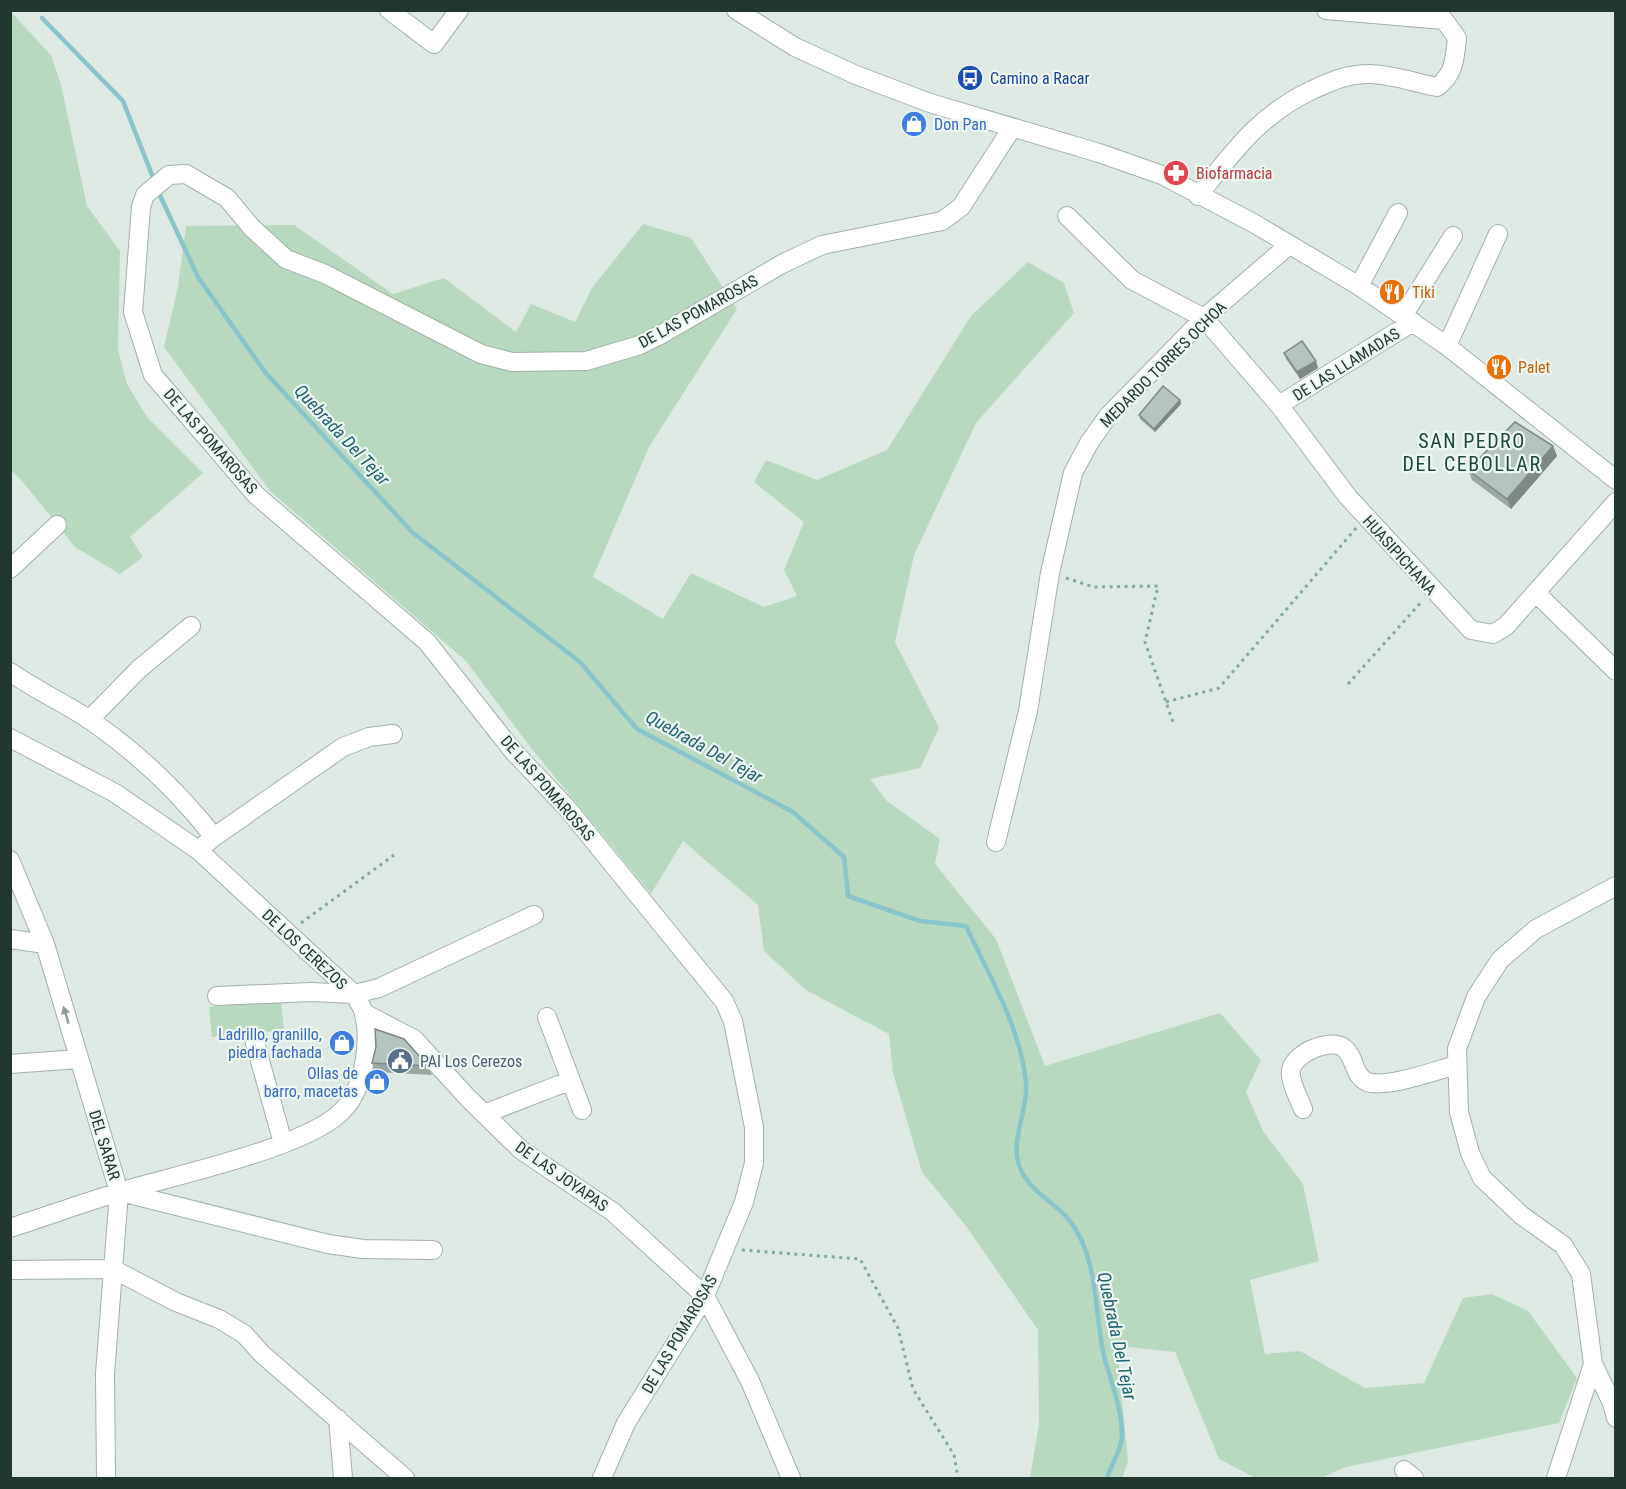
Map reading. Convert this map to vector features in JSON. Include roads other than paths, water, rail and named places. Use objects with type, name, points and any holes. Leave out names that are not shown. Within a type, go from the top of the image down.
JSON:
[{"type":"street","points":[[389,10],[434,44],[459,10]]},
{"type":"street","points":[[736,10],[795,47],[856,75],[930,103],[1099,153],[1162,175],[1359,286],[1448,346],[1616,480]]},
{"type":"street","points":[[1198,196],[1229,154],[1270,114],[1297,97],[1334,79],[1352,74],[1372,73],[1437,87],[1446,81],[1455,64],[1457,38],[1444,20],[1326,10]]},
{"type":"street","name":"DE LAS POMAROSAS","points":[[602,1479],[626,1423],[705,1296],[744,1202],[754,1163],[754,1127],[733,1021],[724,1001],[567,808],[513,751],[427,642],[256,495],[153,375],[133,312],[136,249],[145,195],[169,175],[186,174],[227,198],[252,228],[286,259],[325,274],[481,354],[512,362],[586,361],[640,345],[782,264],[822,245],[942,221],[961,207],[1012,128]]},
{"type":"street","points":[[1359,286],[1398,213]]},
{"type":"street","points":[[1067,216],[1132,280],[1204,318]]},
{"type":"street","points":[[1448,346],[1498,234]]},
{"type":"street","points":[[1408,319],[1453,236]]},
{"type":"street","name":"MEDARDO TORRES OCHOA","points":[[996,842],[1028,711],[1050,573],[1073,473],[1089,443],[1108,416],[1204,318],[1289,245]]},
{"type":"street","name":"HUASIPICHANA","points":[[1204,318],[1279,405],[1366,517],[1465,626],[1485,634],[1492,634],[1506,626],[1616,502]]},
{"type":"street","name":"DE LAS LLAMADAS","points":[[1279,405],[1408,319]]},
{"type":"street","points":[[10,568],[57,525]]},
{"type":"street","points":[[1536,593],[1616,671]]},
{"type":"street","points":[[89,720],[139,669],[191,626]]},
{"type":"street","points":[[10,672],[89,720],[142,759],[169,783],[214,837]]},
{"type":"street","points":[[198,850],[343,747],[369,737],[393,734]]},
{"type":"street","name":"DE LOS CEREZOS","points":[[10,738],[115,793],[198,850],[354,994],[364,1013],[365,1068],[355,1094],[343,1110],[316,1130],[283,1143],[119,1192],[10,1228]]},
{"type":"street","name":"DEL SARAR","points":[[10,860],[45,944],[119,1192],[105,1374],[106,1479]]},
{"type":"street","points":[[1614,1408],[1593,1364],[1581,1274],[1563,1245],[1521,1215],[1482,1178],[1470,1153],[1461,1121],[1457,1065],[1459,1038],[1476,997],[1500,960],[1536,929],[1616,886]]},
{"type":"street","points":[[217,996],[311,992],[354,994],[379,988],[534,915]]},
{"type":"street","points":[[10,939],[45,944]]},
{"type":"street","name":"DE LAS JOYAPAS","points":[[364,1013],[414,1040],[521,1150],[613,1212],[705,1296],[750,1381],[791,1479]]},
{"type":"street","points":[[547,1017],[569,1081],[582,1110]]},
{"type":"street","points":[[255,1042],[283,1143]]},
{"type":"street","points":[[1303,1109],[1290,1072],[1293,1062],[1301,1055],[1325,1045],[1338,1044],[1347,1049],[1360,1078],[1368,1083],[1383,1083],[1457,1065]]},
{"type":"street","points":[[10,1064],[79,1059]]},
{"type":"street","points":[[484,1114],[569,1081]]},
{"type":"street","points":[[119,1192],[328,1244],[363,1249],[433,1250]]},
{"type":"street","points":[[10,1270],[114,1269],[176,1302],[219,1319],[244,1334],[262,1354],[405,1479]]},
{"type":"street","points":[[1556,1479],[1593,1364]]},
{"type":"street","points":[[338,1419],[343,1479]]},
{"type":"waterway","name":"Quebrada Del Tejar","points":[[42,18],[123,101],[154,180]]},
{"type":"waterway","name":"Quebrada Del Tejar","points":[[158,191],[198,277],[265,372],[412,532],[580,662],[637,729],[793,812],[844,857],[848,896],[920,921],[966,926],[1003,1002],[1023,1062],[1026,1093],[1017,1147],[1020,1168],[1030,1184],[1070,1221],[1079,1236],[1091,1269],[1104,1356],[1122,1425],[1120,1446],[1107,1478]]},
{"type":"place","name":"Camino a Racar","points":[[970,78]]},
{"type":"place","name":"Don Pan","points":[[914,124]]},
{"type":"place","name":"Biofarmacia","points":[[1176,173]]},
{"type":"place","name":"Tiki","points":[[1392,292]]},
{"type":"place","name":"Palet","points":[[1499,367]]},
{"type":"place","name":"Ladrillo, granillo, piedra fachada","points":[[342,1043]]},
{"type":"place","name":"PAI Los Cerezos","points":[[400,1061]]},
{"type":"place","name":"Ollas de barro, macetas","points":[[377,1082]]},
{"type":"district","name":"SAN PEDRO DEL CEBOLLAR","points":[[1472,452]]}]
